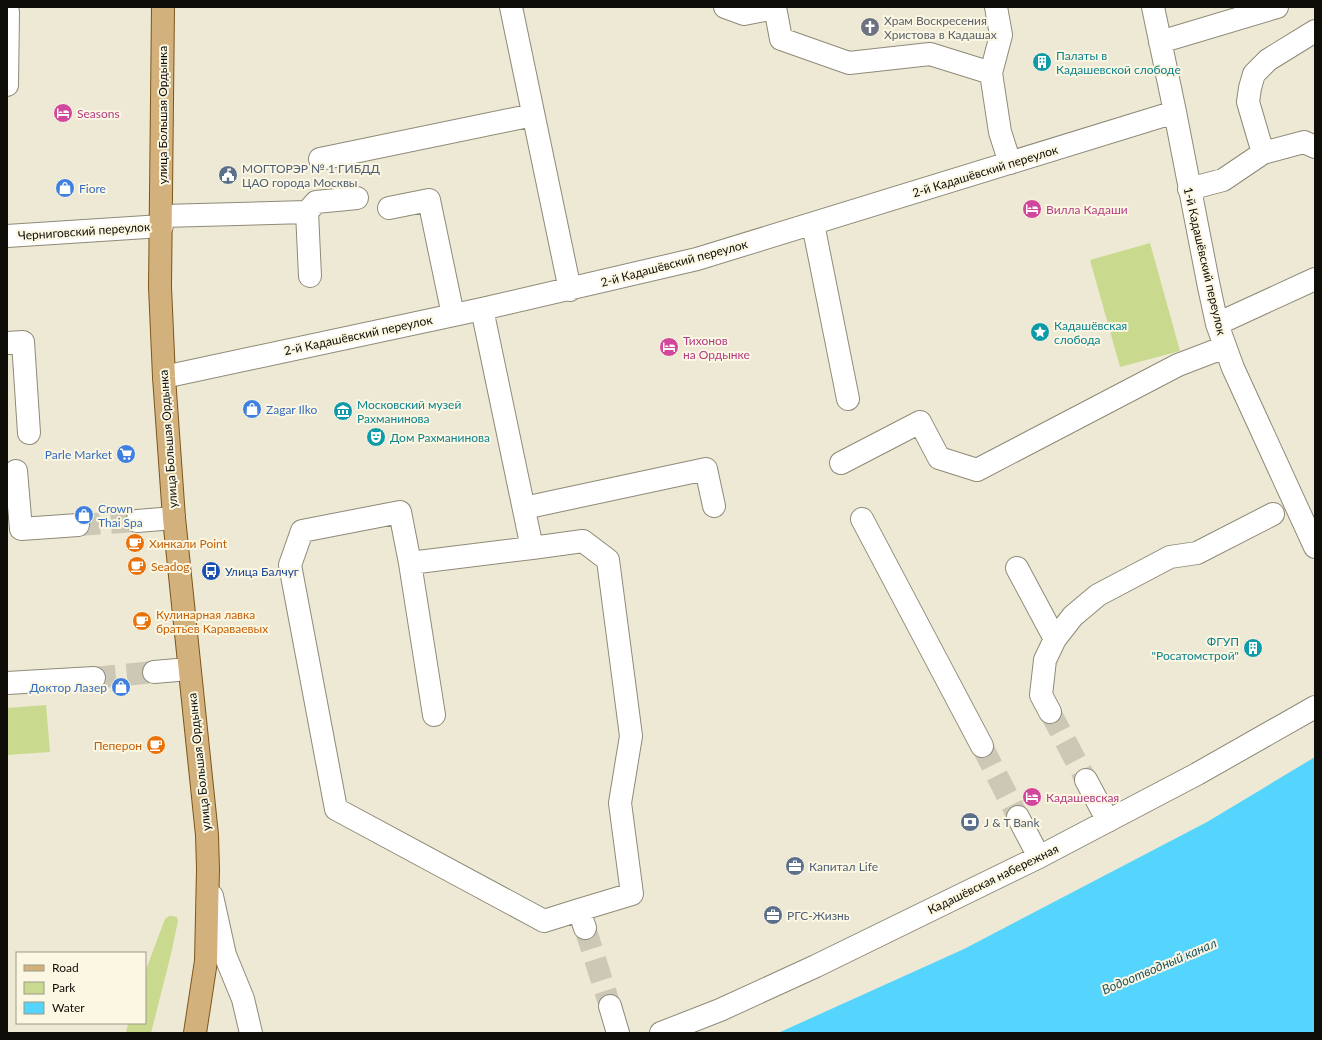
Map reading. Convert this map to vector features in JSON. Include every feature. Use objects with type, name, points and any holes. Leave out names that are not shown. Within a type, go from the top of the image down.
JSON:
[{"type":"main road","name":"улица Большая Ордынка","points":[[163,7],[162,221],[160,287],[164,377],[174,518],[207,835],[208,869],[206,961],[195,1033]]},
{"type":"street","points":[[511,7],[570,290]]},
{"type":"street","points":[[726,7],[744,14],[775,7],[781,39],[850,63],[930,54],[991,73]]},
{"type":"street","points":[[996,7],[1001,35],[991,73],[1000,132],[1010,163]]},
{"type":"street","name":"1-й Кадашёвский переулок","points":[[1153,7],[1175,112],[1208,287],[1217,324],[1240,383],[1315,547]]},
{"type":"street","points":[[1160,42],[1277,7]]},
{"type":"street","points":[[7,85],[8,12]]},
{"type":"street","points":[[1263,153],[1248,102],[1254,74],[1268,60],[1315,31]]},
{"type":"street","name":"2-й Кадашёвский переулок","points":[[164,377],[570,290],[698,259],[1175,112]]},
{"type":"street","points":[[320,158],[533,115]]},
{"type":"street","points":[[1189,189],[1224,180],[1263,153],[1304,142],[1315,147]]},
{"type":"street","points":[[310,276],[306,212],[316,202],[357,198]]},
{"type":"street","points":[[389,208],[429,200],[453,315]]},
{"type":"street","name":"Черниговский переулок","points":[[7,236],[162,221],[306,212]]},
{"type":"street","points":[[813,224],[848,400]]},
{"type":"street","points":[[1217,324],[1315,279]]},
{"type":"street","points":[[482,309],[532,548]]},
{"type":"street","points":[[7,343],[23,342],[29,433]]},
{"type":"street","points":[[841,464],[920,422],[939,458],[977,470],[1178,365],[1225,347]]},
{"type":"street","points":[[524,508],[706,469],[714,506]]},
{"type":"street","points":[[16,471],[21,529],[78,525]]},
{"type":"street","points":[[410,563],[583,541],[608,560],[631,736],[620,803],[632,894],[582,919],[544,921],[336,809],[290,565],[302,531],[400,512],[410,563],[434,715]]},
{"type":"street","points":[[1050,712],[1041,695],[1045,660],[1055,639],[1073,616],[1098,595],[1170,557],[1197,553],[1273,514]]},
{"type":"street","points":[[137,521],[174,518]]},
{"type":"street","points":[[862,519],[982,746]]},
{"type":"street","points":[[1017,568],[1055,639]]},
{"type":"street","points":[[154,672],[189,669]]},
{"type":"street","points":[[7,683],[94,678]]},
{"type":"street","name":"Кадашёвская набережная","points":[[661,1033],[720,1010],[816,966],[1039,857],[1197,774],[1315,707]]},
{"type":"street","points":[[1086,780],[1108,821]]},
{"type":"street","points":[[1018,817],[1039,857]]},
{"type":"street","name":"улица Большая Ордынка","points":[[208,869],[215,914],[224,955],[243,999],[251,1033]]},
{"type":"street","points":[[610,1006],[618,1033]]},
{"type":"green space","points":[[1150,243],[1180,351],[1120,367],[1090,260]]},
{"type":"green space","points":[[46,705],[50,752],[7,755],[7,708]]},
{"type":"green space","points":[[169,916],[173,916],[177,917],[178,921],[151,1033],[126,1033],[128,1024],[146,1024],[146,969],[165,919]]},
{"type":"water","name":"Водоотводный канал","points":[[1315,757],[1315,1033],[778,1033],[964,949],[1207,822]]},
{"type":"tunnel","points":[[78,525],[137,521]]},
{"type":"tunnel","points":[[94,678],[154,672]]},
{"type":"tunnel","points":[[1050,712],[1086,780]]},
{"type":"tunnel","points":[[982,746],[1018,817]]},
{"type":"tunnel","points":[[585,928],[610,1006]]},
{"type":"place","name":"Храм Воскресения Христова в Кадашах","points":[[870,27]]},
{"type":"place","name":"Палаты в Кадашевской слободе","points":[[1042,62]]},
{"type":"place","name":"Seasons","points":[[63,113]]},
{"type":"place","name":"МОГТОРЭР № 1 ГИБДД ЦАО города Москвы","points":[[228,175]]},
{"type":"place","name":"Fiore","points":[[65,188]]},
{"type":"place","name":"Вилла Кадаши","points":[[1032,209]]},
{"type":"place","name":"Кадашёвская слобода","points":[[1040,332]]},
{"type":"place","name":"Тихонов на Ордынке","points":[[669,347]]},
{"type":"place","name":"Zagar Ilko","points":[[252,409]]},
{"type":"place","name":"Московский музей Рахманинова","points":[[343,411]]},
{"type":"place","name":"Дом Рахманинова","points":[[376,437]]},
{"type":"place","name":"Parle Market","points":[[126,454]]},
{"type":"place","name":"Crown Thai Spa","points":[[84,515]]},
{"type":"place","name":"Хинкали Point","points":[[135,543]]},
{"type":"place","name":"Seadog","points":[[137,566]]},
{"type":"place","name":"Улица Балчуг","points":[[211,571]]},
{"type":"place","name":"Кулинарная лавка братьев Караваевых","points":[[142,621]]},
{"type":"place","name":"ФГУП \"Росатомстрой\"","points":[[1253,648]]},
{"type":"place","name":"Доктор Лазер","points":[[121,687]]},
{"type":"place","name":"Пеперон","points":[[156,745]]},
{"type":"place","name":"Кадашевская","points":[[1032,797]]},
{"type":"place","name":"J & T Bank","points":[[970,822]]},
{"type":"place","name":"Капитал Life","points":[[795,866]]},
{"type":"place","name":"РГС-Жизнь","points":[[773,915]]}]
